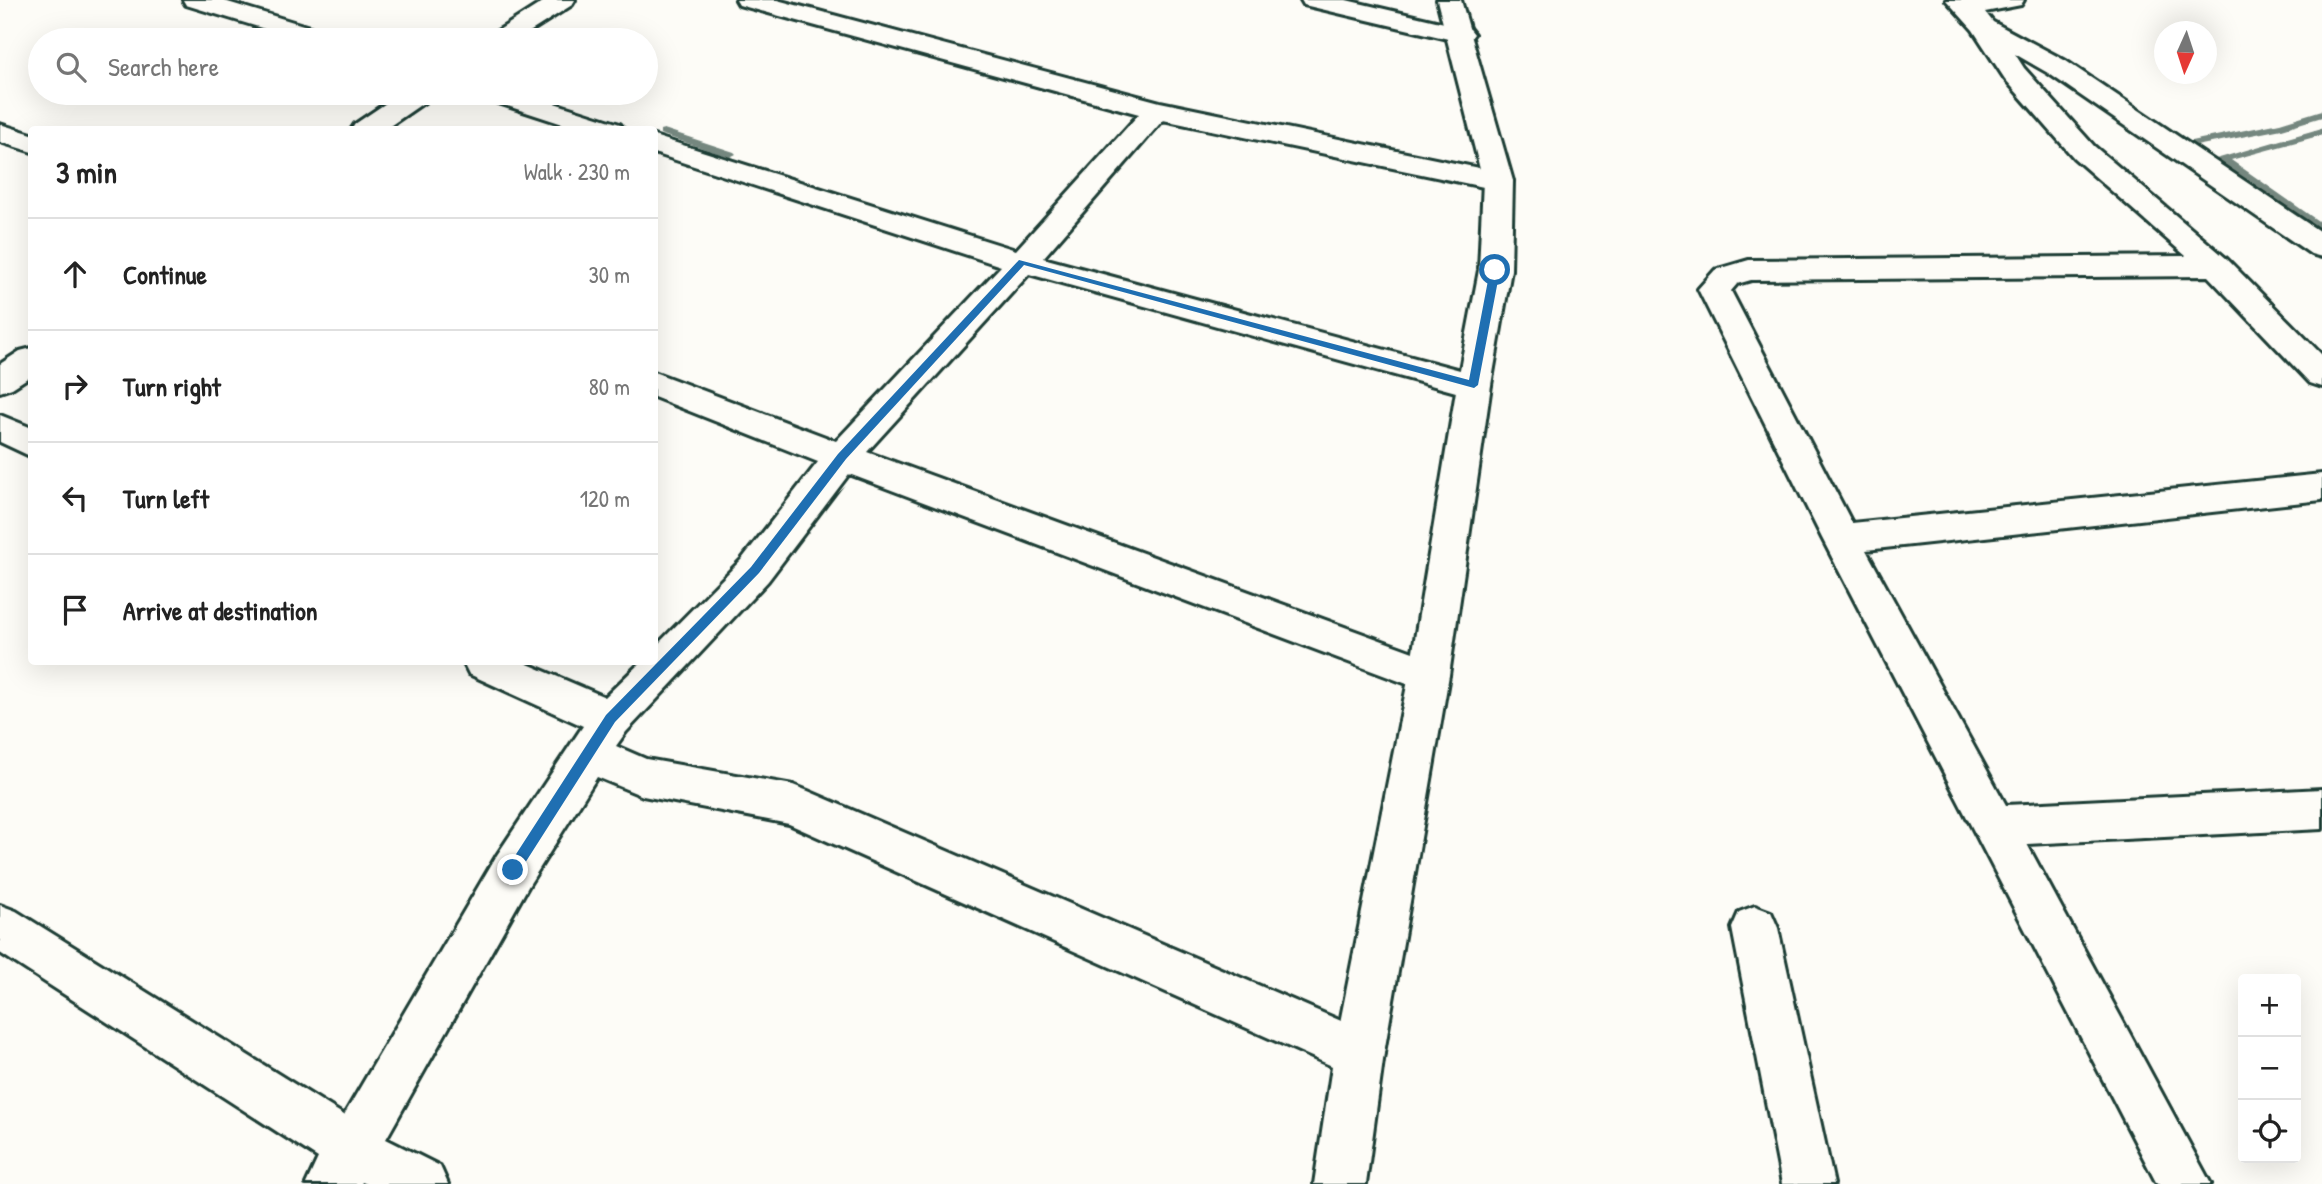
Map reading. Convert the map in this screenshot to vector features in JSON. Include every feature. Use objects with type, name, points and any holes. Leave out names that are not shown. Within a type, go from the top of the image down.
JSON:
[{"type":"street","points":[[195,0],[287,28]]},
{"type":"street","points":[[519,28],[563,0]]},
{"type":"street","points":[[747,0],[1157,110],[1498,181]]},
{"type":"street","points":[[1313,0],[1455,17],[1498,181],[1495,270],[1474,385],[1429,675],[1359,1052],[1340,1184]]},
{"type":"street","points":[[1969,11],[2012,0]]},
{"type":"street","points":[[1969,11],[2057,67],[2322,247]]},
{"type":"street","points":[[1969,11],[2014,73],[2084,152],[2216,266],[2322,374]]},
{"type":"street","points":[[371,126],[401,105]]},
{"type":"street","points":[[533,105],[598,126]]},
{"type":"street","points":[[341,1166],[513,870],[599,736],[755,570],[842,457],[1022,262],[1157,110]]},
{"type":"street","points":[[0,132],[28,142]]},
{"type":"street","points":[[658,145],[1022,262],[1474,385]]},
{"type":"street","points":[[2185,1184],[1841,538],[1714,289],[1726,277],[1749,270],[2216,266]]},
{"type":"street","points":[[0,380],[28,362]]},
{"type":"street","points":[[658,385],[842,457],[1429,675]]},
{"type":"street","points":[[0,427],[28,442]]},
{"type":"street","points":[[1841,538],[2322,487]]},
{"type":"street","points":[[488,665],[599,736],[643,777],[793,805],[1359,1052]]},
{"type":"street","points":[[1995,826],[2322,809]]},
{"type":"street","points":[[0,927],[341,1166],[422,1184]]},
{"type":"street","points":[[1755,929],[1808,1184]]},
{"type":"waterway","points":[[2191,144],[2282,126],[2322,113]]},
{"type":"waterway","points":[[2317,226],[2222,159],[2322,131]]},
{"type":"waterway","points":[[664,132],[730,154]]},
{"type":"route","points":[[513,870],[611,719],[755,570],[842,457],[1022,262],[1474,385],[1495,270]]}]
